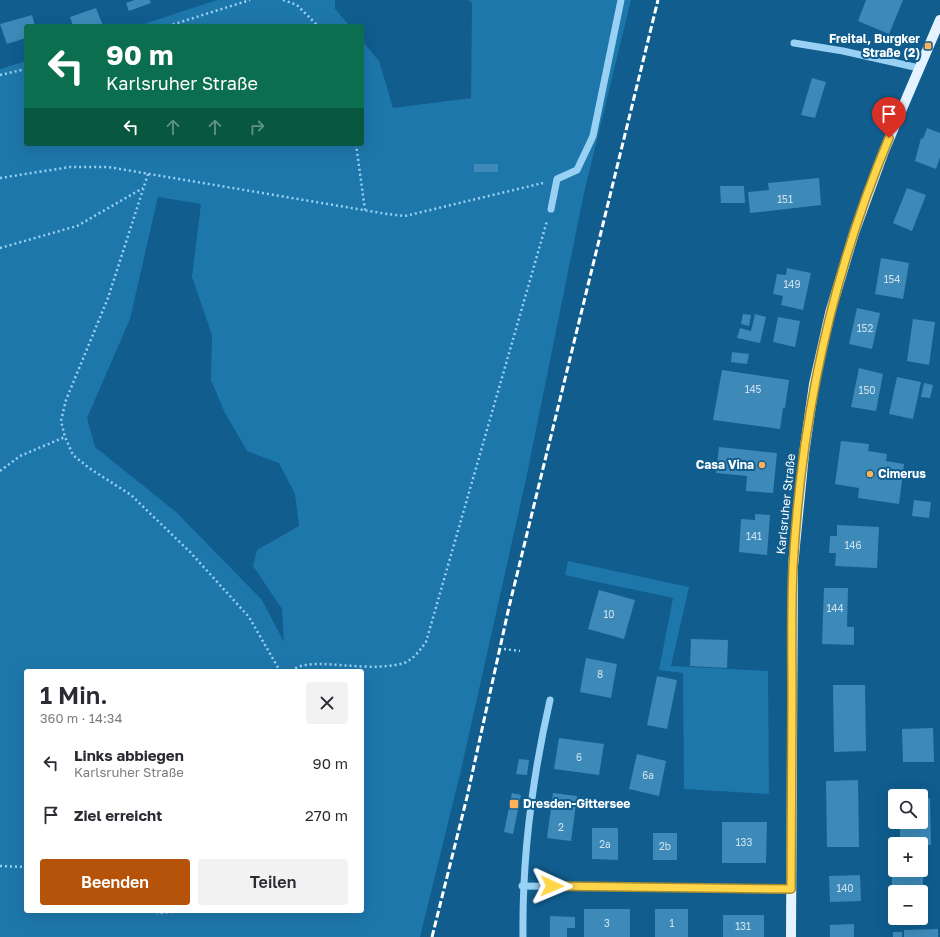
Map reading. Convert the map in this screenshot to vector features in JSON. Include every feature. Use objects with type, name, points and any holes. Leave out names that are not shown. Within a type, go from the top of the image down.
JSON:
[{"type":"main road","name":"Karlsruher Straße","points":[[791,937],[793,566],[805,446],[814,384],[830,313],[854,233],[884,151],[940,20]]},
{"type":"street","points":[[551,209],[557,179],[576,170],[592,136],[621,0]]},
{"type":"street","points":[[794,43],[843,51],[919,68]]},
{"type":"street","points":[[523,937],[522,886],[526,836],[550,700]]},
{"type":"street","points":[[522,886],[791,889]]},
{"type":"path","points":[[174,24],[250,0]]},
{"type":"path","points":[[283,0],[296,5],[316,24]]},
{"type":"path","points":[[0,75],[24,69]]},
{"type":"path","points":[[356,146],[365,210]]},
{"type":"path","points":[[0,178],[70,167],[108,167],[405,216],[557,179]]},
{"type":"path","points":[[148,174],[108,298],[66,400],[61,421],[65,437],[73,455],[89,468],[131,495],[190,552],[249,617],[279,669]]},
{"type":"path","points":[[0,248],[77,226],[144,188]]},
{"type":"path","points":[[293,669],[295,667],[311,664],[388,666],[405,662],[417,655],[426,642],[551,209]]},
{"type":"path","points":[[0,471],[20,456],[65,437]]},
{"type":"path","points":[[504,649],[520,652]]},
{"type":"path","points":[[0,866],[24,867]]},
{"type":"shaded area","points":[[217,0],[335,0],[335,9],[348,24],[144,24]]},
{"type":"shaded area","points":[[468,0],[631,0],[584,193],[526,479],[461,770],[420,937],[0,937],[0,69],[24,62],[24,146],[364,146],[364,43],[379,61],[393,108],[471,98],[472,3]],"holes":[[[158,197],[201,204],[192,277],[212,335],[211,380],[224,411],[247,451],[279,463],[295,494],[299,526],[257,550],[253,566],[282,609],[284,642],[262,600],[176,512],[95,447],[87,418],[130,319]]]},
{"type":"shaded area","points":[[568,561],[689,587],[671,666],[768,671],[769,794],[684,789],[683,673],[659,670],[673,598],[565,575]]},
{"type":"building","points":[[135,0],[150,0],[151,3],[129,11],[126,3]]},
{"type":"building","points":[[866,0],[903,0],[889,34],[858,21]]},
{"type":"building","points":[[96,8],[102,24],[72,24],[70,17]]},
{"type":"building","points":[[32,15],[34,24],[24,24],[24,39],[7,44],[0,24]]},
{"type":"building","points":[[812,78],[826,82],[815,118],[801,115]]},
{"type":"building","points":[[927,128],[940,133],[940,157],[936,169],[915,161],[921,138],[923,139]]},
{"type":"building","points":[[474,164],[498,164],[498,172],[474,172]]},
{"type":"building","points":[[819,178],[821,205],[750,213],[748,192],[769,190],[768,183]]},
{"type":"building","points":[[720,186],[744,186],[745,203],[721,203]]},
{"type":"building","points":[[907,188],[926,195],[912,231],[893,223]]},
{"type":"building","points":[[881,258],[909,263],[903,299],[875,294]]},
{"type":"building","points":[[787,268],[811,273],[803,310],[781,305],[783,296],[773,294],[777,274],[786,275]]},
{"type":"building","points":[[857,308],[880,313],[872,349],[849,344]]},
{"type":"building","points":[[743,314],[751,315],[749,326],[741,324]]},
{"type":"building","points":[[755,314],[766,317],[760,343],[737,338],[740,328],[751,331]]},
{"type":"building","points":[[778,317],[800,321],[795,347],[773,342]]},
{"type":"building","points":[[913,319],[935,322],[929,365],[907,361]]},
{"type":"building","points":[[732,352],[749,354],[747,364],[731,362]]},
{"type":"building","points":[[859,368],[883,374],[876,411],[851,407]]},
{"type":"building","points":[[722,370],[789,380],[780,429],[713,420]]},
{"type":"building","points":[[897,377],[921,382],[913,419],[889,414]]},
{"type":"building","points":[[924,383],[933,385],[930,398],[921,397]]},
{"type":"building","name":"Cimerus","points":[[841,441],[869,444],[868,451],[887,454],[886,461],[904,464],[899,504],[858,498],[859,488],[835,484]]},
{"type":"building","points":[[719,447],[777,453],[773,493],[746,491],[747,476],[716,473]]},
{"type":"building","points":[[914,500],[931,502],[929,518],[912,516]]},
{"type":"building","points":[[755,514],[770,515],[767,555],[739,552],[741,519],[755,520]]},
{"type":"building","points":[[837,525],[879,527],[877,568],[835,566],[836,553],[829,553],[830,536],[837,536]]},
{"type":"building","points":[[824,588],[848,588],[847,627],[854,627],[854,645],[822,644]]},
{"type":"building","points":[[599,590],[635,600],[624,639],[588,629]]},
{"type":"building","points":[[691,639],[728,640],[727,668],[690,666]]},
{"type":"building","points":[[586,658],[617,664],[611,698],[580,692]]},
{"type":"building","points":[[657,676],[677,680],[667,729],[647,725]]},
{"type":"building","points":[[833,685],[865,685],[866,751],[834,752]]},
{"type":"building","points":[[933,728],[934,762],[903,762],[902,729]]},
{"type":"building","points":[[559,738],[604,744],[599,775],[554,769]]},
{"type":"building","points":[[637,754],[666,761],[659,796],[629,789]]},
{"type":"building","points":[[519,759],[529,760],[527,775],[516,774]]},
{"type":"building","points":[[858,780],[859,847],[827,847],[826,781]]},
{"type":"building","points":[[512,793],[521,795],[513,834],[504,832]]},
{"type":"building","points":[[553,793],[577,796],[571,841],[547,838]]},
{"type":"building","points":[[928,798],[930,798],[931,845],[928,845],[928,837],[900,837],[900,829],[928,829]]},
{"type":"building","points":[[722,822],[767,822],[766,863],[722,863]]},
{"type":"building","points":[[592,828],[618,828],[618,860],[592,859]]},
{"type":"building","points":[[653,833],[677,833],[677,860],[653,860]]},
{"type":"building","points":[[860,875],[861,901],[830,902],[829,876]]},
{"type":"building","points":[[892,877],[923,877],[923,885],[892,885]]},
{"type":"building","points":[[584,909],[630,909],[630,937],[584,937]]},
{"type":"building","points":[[655,909],[688,909],[688,937],[655,937]]},
{"type":"building","points":[[723,915],[764,915],[764,937],[723,937]]},
{"type":"building","points":[[550,916],[575,917],[575,928],[567,928],[567,937],[550,937]]},
{"type":"building","points":[[854,924],[854,937],[830,937],[830,925]]},
{"type":"building","points":[[938,929],[938,937],[904,937],[904,930]]},
{"type":"building","points":[[893,932],[902,932],[902,937],[893,937]]},
{"type":"railway","points":[[432,937],[467,797],[509,607],[658,0]]},
{"type":"place","name":"Freital, Burgker Straße (2)","points":[[928,46]]},
{"type":"place","name":"Casa Vina","points":[[762,465]]},
{"type":"place","name":"Cimerus","points":[[870,474]]},
{"type":"place","name":"Dresden-Gittersee","points":[[514,804]]},
{"type":"route","points":[[552,886],[791,889],[793,566],[804,454],[814,384],[830,313],[854,233],[889,138]]}]
